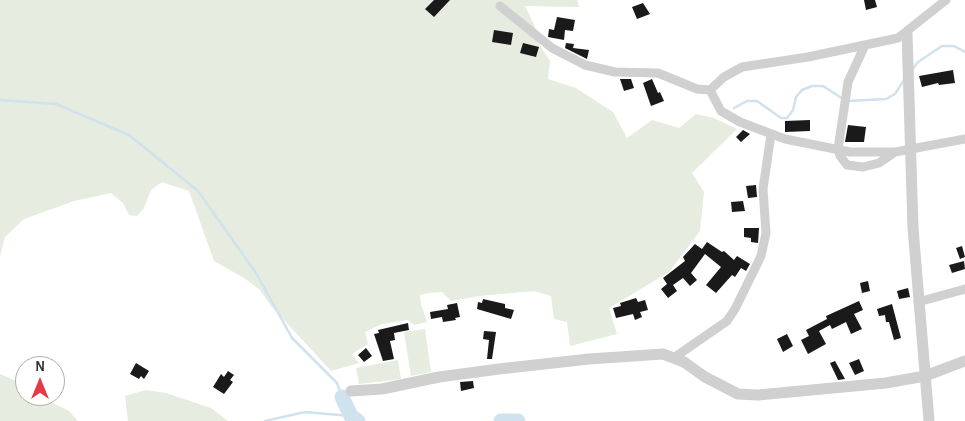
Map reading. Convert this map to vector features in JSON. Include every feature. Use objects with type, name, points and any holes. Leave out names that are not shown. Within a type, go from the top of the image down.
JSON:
[{"type":"street","points":[[500,6],[552,48],[585,65],[615,72],[658,73],[697,89],[710,90],[724,77],[742,67],[808,57],[898,38],[946,0]]},
{"type":"street","points":[[906,33],[918,302],[929,421]]},
{"type":"street","points":[[865,45],[848,82],[838,149],[841,160],[854,167],[872,166],[887,159],[895,152]]},
{"type":"street","points":[[710,90],[721,111],[740,122],[771,134],[850,152],[895,152],[965,139]]},
{"type":"street","points":[[675,357],[727,321],[735,309],[761,256],[766,233],[764,189],[771,134]]},
{"type":"street","points":[[918,302],[965,289]]},
{"type":"street","points":[[351,391],[382,389],[439,377],[647,354],[675,357],[705,377],[738,394],[758,395],[876,384],[925,376],[965,361]]},
{"type":"shaded area","points":[[0,0],[577,0],[579,7],[525,6],[535,27],[539,44],[550,61],[548,79],[576,88],[613,112],[627,138],[652,120],[679,128],[696,114],[714,118],[737,129],[692,173],[704,192],[700,231],[669,272],[609,308],[617,334],[570,346],[567,322],[554,319],[551,296],[534,291],[479,296],[451,301],[442,292],[429,293],[420,295],[427,322],[414,325],[408,320],[382,324],[365,332],[368,344],[352,354],[359,363],[331,371],[271,306],[260,290],[244,278],[214,261],[189,191],[162,182],[151,190],[144,208],[137,216],[129,215],[123,203],[111,193],[74,201],[24,219],[5,237],[0,256]]},
{"type":"shaded area","points":[[425,329],[431,372],[411,376],[404,332]]},
{"type":"shaded area","points":[[398,360],[401,379],[359,384],[356,368]]},
{"type":"shaded area","points":[[0,374],[15,381],[15,406],[59,406],[69,411],[78,421],[0,421]]},
{"type":"shaded area","points":[[146,390],[166,393],[211,408],[228,421],[128,421],[125,396]]},
{"type":"building","points":[[434,0],[450,0],[434,17],[425,9]]},
{"type":"building","points":[[864,0],[875,0],[877,7],[866,10]]},
{"type":"building","points":[[643,3],[650,14],[637,19],[632,7]]},
{"type":"building","points":[[557,17],[575,20],[573,31],[565,30],[564,40],[548,37],[549,29],[554,30]]},
{"type":"building","points":[[494,30],[513,33],[511,45],[492,42]]},
{"type":"building","points":[[523,43],[539,47],[536,57],[520,53]]},
{"type":"building","points":[[566,43],[574,44],[573,48],[589,50],[587,59],[565,48]]},
{"type":"building","points":[[953,70],[955,83],[939,85],[938,83],[922,87],[919,76]]},
{"type":"building","points":[[620,79],[631,79],[634,88],[624,91]]},
{"type":"building","points":[[652,79],[664,101],[651,106],[643,83]]},
{"type":"building","points":[[810,120],[810,131],[785,132],[785,121]]},
{"type":"building","points":[[848,125],[866,127],[864,142],[845,142]]},
{"type":"building","points":[[743,130],[750,134],[741,142],[736,137]]},
{"type":"building","points":[[756,185],[757,197],[748,198],[746,186]]},
{"type":"building","points":[[743,201],[745,211],[732,212],[731,202]]},
{"type":"building","points":[[744,228],[759,228],[758,243],[751,242],[751,238],[744,237]]},
{"type":"building","points":[[707,242],[722,252],[724,251],[734,260],[737,256],[750,264],[746,271],[741,268],[735,277],[732,275],[716,293],[706,285],[721,267],[705,254],[691,273],[697,280],[690,286],[683,278],[673,285],[677,291],[668,298],[661,289],[667,284],[663,278],[685,261],[683,257],[695,244],[702,249]]},
{"type":"building","points":[[962,246],[965,257],[960,259],[956,248]]},
{"type":"building","points":[[964,261],[965,269],[952,273],[949,265]]},
{"type":"building","points":[[868,281],[870,291],[862,293],[860,283]]},
{"type":"building","points":[[908,288],[910,297],[899,299],[897,291]]},
{"type":"building","points":[[636,298],[638,302],[645,300],[648,310],[640,312],[642,317],[635,320],[633,314],[616,318],[613,308],[621,306],[620,303]]},
{"type":"building","points":[[483,299],[505,304],[505,308],[514,310],[511,319],[477,309],[478,302],[482,303]]},
{"type":"building","points":[[859,301],[863,310],[854,314],[862,329],[851,334],[846,322],[832,329],[830,325],[819,331],[826,344],[808,354],[801,340],[809,336],[806,330],[827,319],[826,316]]},
{"type":"building","points":[[457,303],[460,317],[455,318],[456,320],[443,322],[442,317],[431,319],[430,312],[448,309],[447,305]]},
{"type":"building","points":[[892,304],[901,338],[894,340],[889,322],[886,322],[885,315],[879,316],[877,309]]},
{"type":"building","points":[[408,323],[409,330],[394,333],[395,340],[390,341],[394,359],[383,361],[374,334],[379,333],[378,330]]},
{"type":"building","points":[[484,331],[496,332],[492,359],[487,359],[489,340],[483,339]]},
{"type":"building","points":[[787,334],[793,346],[783,352],[777,339]]},
{"type":"building","points":[[366,348],[372,356],[364,362],[358,355]]},
{"type":"building","points":[[859,359],[864,371],[855,375],[849,363]]},
{"type":"building","points":[[835,361],[845,379],[838,380],[830,363]]},
{"type":"building","points":[[136,363],[149,371],[144,379],[141,376],[139,379],[130,374]]},
{"type":"building","points":[[228,371],[234,375],[230,380],[233,382],[224,394],[213,387],[221,374],[224,377]]},
{"type":"building","points":[[473,381],[474,388],[461,391],[460,382]]},
{"type":"waterway","points":[[912,70],[918,62],[942,46],[954,46],[965,52]]},
{"type":"waterway","points":[[848,101],[886,99],[895,94],[904,80]]},
{"type":"waterway","points":[[734,108],[747,101],[757,101],[781,118],[787,118],[793,110],[796,97],[802,90],[812,86],[823,86],[843,99]]},
{"type":"waterway","points":[[0,100],[56,104],[129,135],[198,191],[256,273],[292,338],[337,383],[342,397]]},
{"type":"waterway","points":[[342,397],[351,416],[358,421]]},
{"type":"waterway","points":[[265,421],[305,412],[351,416]]},
{"type":"waterway","points":[[501,421],[518,421]]}]
